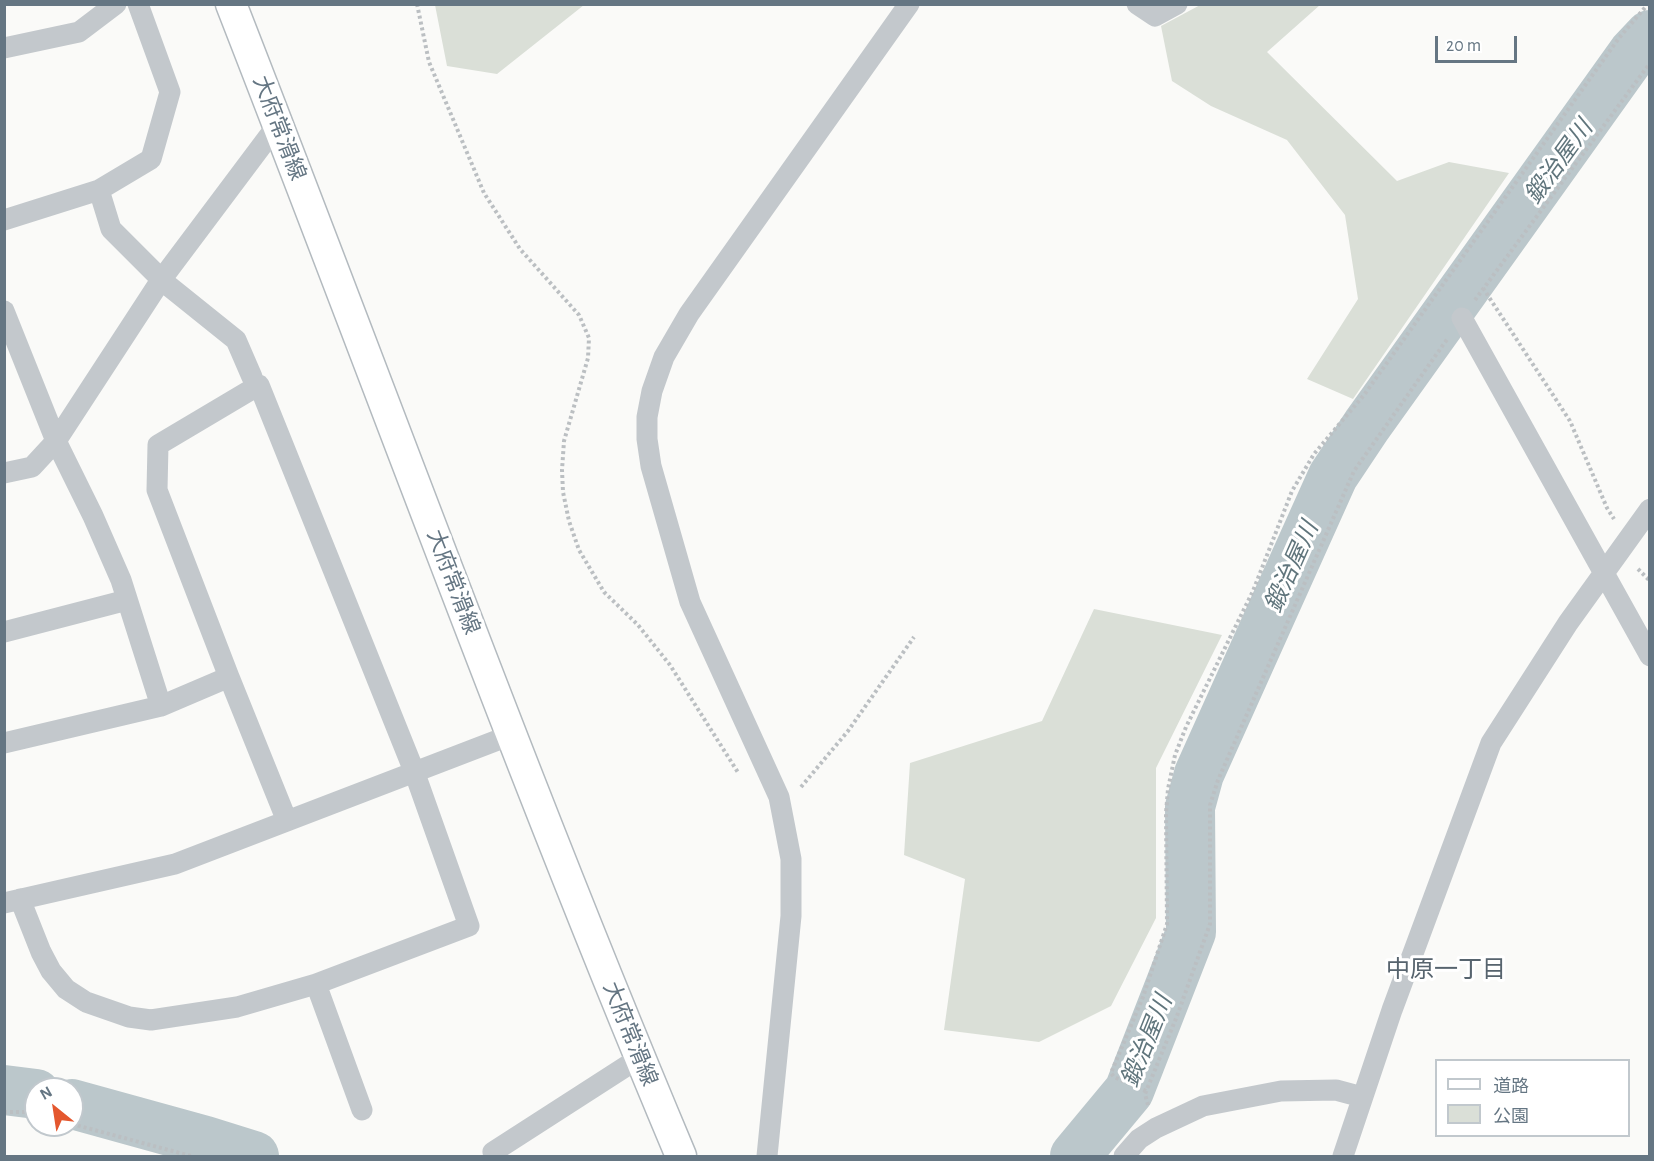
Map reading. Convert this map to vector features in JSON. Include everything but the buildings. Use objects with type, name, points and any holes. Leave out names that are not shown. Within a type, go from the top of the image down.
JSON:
[{"type":"main road","name":"大府常滑線","points":[[231,4],[511,735],[639,1058],[681,1156]]},
{"type":"street","points":[[4,48],[79,32],[116,4]]},
{"type":"street","points":[[4,220],[99,190],[151,159],[170,92],[138,4]]},
{"type":"street","points":[[767,1156],[791,916],[791,859],[779,797],[690,602],[651,466],[647,417],[652,391],[664,357],[689,314],[909,4]]},
{"type":"street","points":[[1137,4],[1155,16],[1177,4]]},
{"type":"street","points":[[4,473],[33,467],[56,441],[161,280],[278,124]]},
{"type":"street","points":[[99,190],[111,229],[161,280],[236,340],[252,377]]},
{"type":"street","points":[[4,311],[56,441],[121,580],[161,706]]},
{"type":"street","points":[[1462,318],[1550,481],[1605,573],[1650,656]]},
{"type":"street","points":[[287,821],[157,490],[158,445],[259,385],[414,771],[469,926],[316,984],[237,1007],[151,1020],[129,1017],[86,1002],[66,989],[51,971],[12,901],[175,864],[287,821],[414,771],[511,735]]},
{"type":"street","points":[[1343,1156],[1362,1096],[1453,841],[1491,743],[1568,623],[1650,509]]},
{"type":"street","points":[[4,632],[127,600]]},
{"type":"street","points":[[4,743],[161,706],[230,677]]},
{"type":"street","points":[[316,984],[362,1110]]},
{"type":"street","points":[[494,1156],[493,1152],[639,1058]]},
{"type":"street","points":[[1124,1156],[1139,1139],[1156,1128],[1203,1106],[1281,1091],[1336,1090],[1362,1096]]},
{"type":"path","points":[[1146,1091],[1114,1077],[1111,1073],[1143,997],[1167,924],[1166,813],[1175,755],[1186,727],[1253,591],[1292,491],[1314,454],[1364,395],[1619,38],[1648,4]]},
{"type":"path","points":[[1156,1128],[1145,1094],[1177,1016],[1210,924],[1210,805],[1218,780],[1354,471],[1483,288],[1650,63]]},
{"type":"path","points":[[1483,288],[1570,421],[1607,508],[1628,540]]},
{"type":"path","points":[[4,1112],[24,1112]]},
{"type":"path","points":[[84,1127],[191,1156]]},
{"type":"green space","points":[[435,4],[584,5],[497,74],[447,66]]},
{"type":"green space","points":[[1202,4],[1320,5],[1267,52],[1397,181],[1449,162],[1509,173],[1353,399],[1307,379],[1358,299],[1345,215],[1287,140],[1211,106],[1172,81],[1161,26]]},
{"type":"green space","points":[[1094,609],[1222,635],[1156,768],[1156,918],[1111,1006],[1039,1042],[944,1030],[965,879],[904,855],[910,763],[1042,721]]},
{"type":"waterway","name":"鍛治屋川","points":[[1075,1156],[1129,1091],[1191,932],[1190,807],[1199,774],[1333,476],[1633,53],[1650,35]]},
{"type":"waterway","name":"鍛治屋川","points":[[4,1090],[24,1092]]},
{"type":"waterway","name":"鍛治屋川","points":[[84,1107],[254,1156]]},
{"type":"district","name":"中原一丁目","points":[[1446,970]]}]
